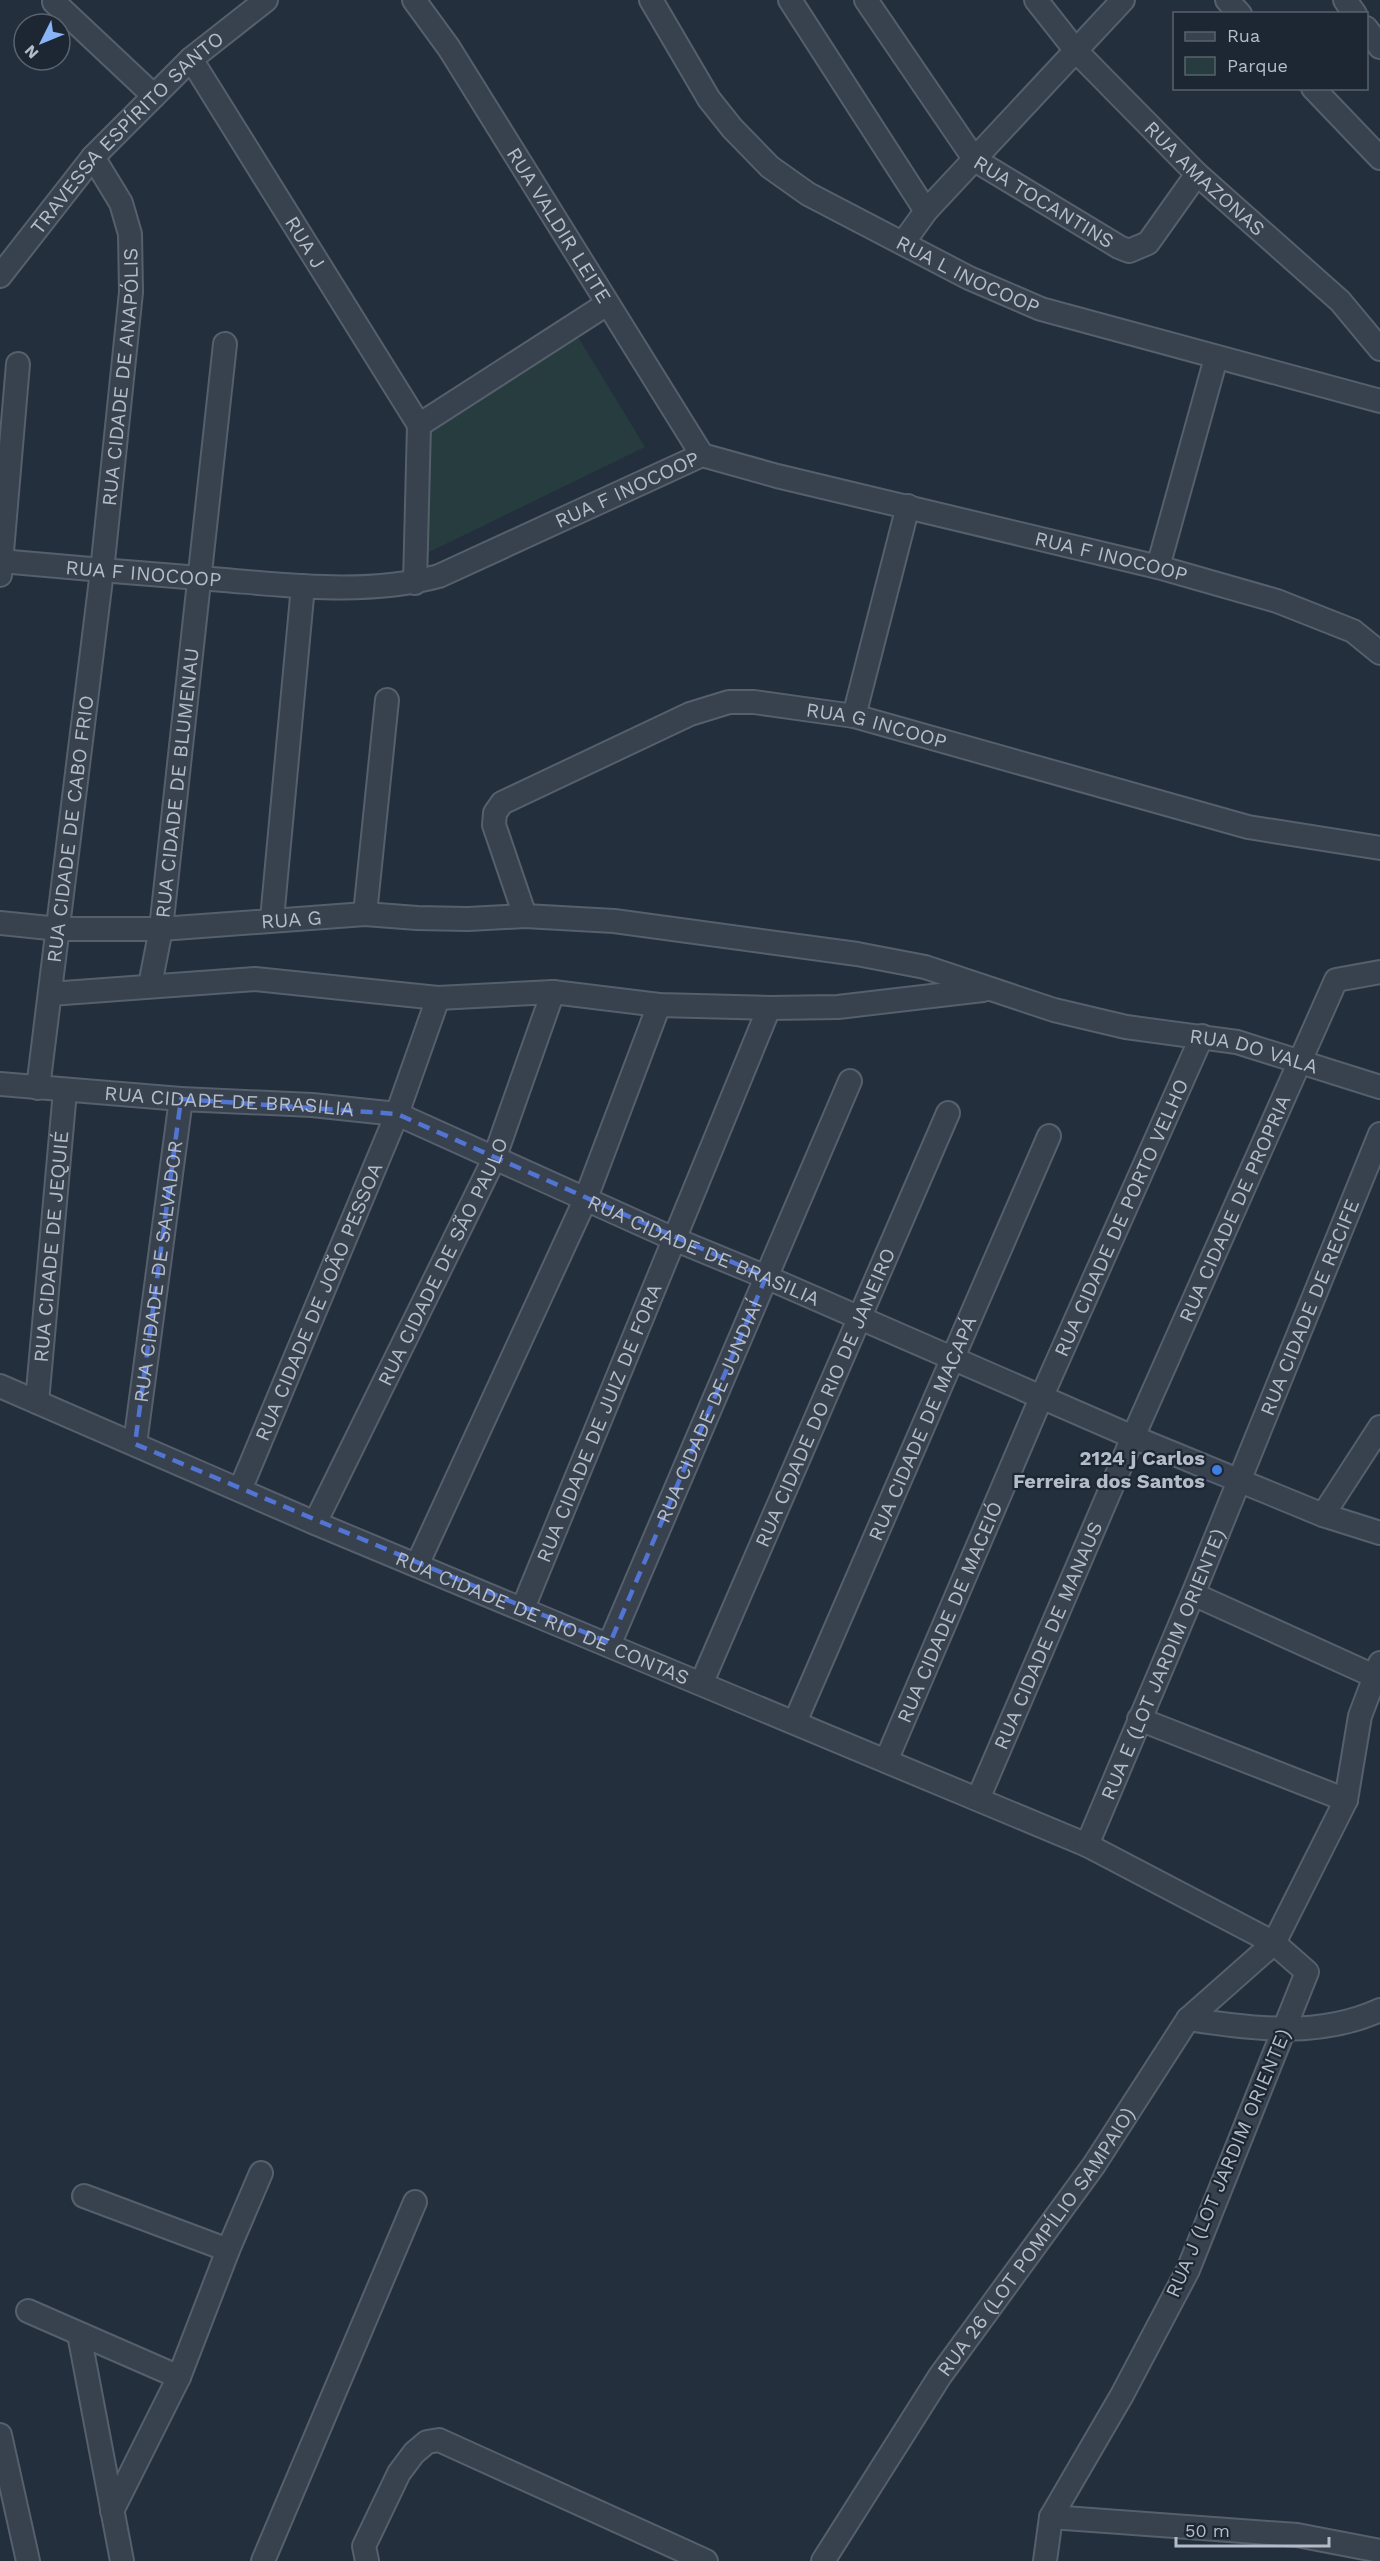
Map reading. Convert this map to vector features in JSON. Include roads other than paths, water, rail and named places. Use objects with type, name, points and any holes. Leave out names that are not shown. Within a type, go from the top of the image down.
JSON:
[{"type":"street","name":"TRAVESSA ESPÍRITO SANTO","points":[[0,276],[93,157],[191,59],[266,0]]},
{"type":"street","name":"RUA VALDIR LEITE","points":[[414,0],[449,48],[702,454]]},
{"type":"street","name":"RUA L INOCOOP","points":[[651,0],[709,99],[732,129],[770,167],[808,194],[969,278],[1041,309],[1380,401]]},
{"type":"street","points":[[790,0],[926,211]]},
{"type":"street","name":"RUA TOCANTINS","points":[[866,0],[975,160],[1129,251],[1148,243],[1197,174]]},
{"type":"street","name":"RUA AMAZONAS","points":[[1036,0],[1077,52],[1197,174],[1340,301],[1380,349]]},
{"type":"street","points":[[903,243],[926,211],[1077,52],[1123,0]]},
{"type":"street","points":[[1227,0],[1238,12]]},
{"type":"street","points":[[54,2],[154,96]]},
{"type":"street","points":[[1368,31],[1380,46]]},
{"type":"street","name":"RUA J","points":[[191,59],[419,425]]},
{"type":"street","points":[[1315,90],[1380,158]]},
{"type":"street","name":"RUA CIDADE DE ANAPÓLIS","points":[[93,157],[121,203],[130,234],[131,292],[102,571]]},
{"type":"street","points":[[415,583],[419,425],[607,304]]},
{"type":"street","name":"RUA CIDADE DE BLUMENAU","points":[[150,986],[161,929],[225,344]]},
{"type":"street","points":[[1158,567],[1216,358]]},
{"type":"street","points":[[1,566],[18,364]]},
{"type":"street","name":"RUA F INOCOOP","points":[[1,566],[303,586],[381,587],[415,583],[439,576],[702,454],[777,476],[1158,567],[1277,601],[1325,618],[1353,631],[1380,653]]},
{"type":"street","points":[[854,716],[908,506]]},
{"type":"street","name":"RUA CIDADE DE CABO FRIO","points":[[38,1088],[102,571]]},
{"type":"street","points":[[272,919],[303,586]]},
{"type":"street","points":[[365,914],[387,700]]},
{"type":"street","name":"RUA G INCOOP","points":[[525,916],[494,825],[495,813],[502,803],[690,714],[729,702],[754,702],[854,716],[1248,827],[1380,848]]},
{"type":"street","name":"RUA G","points":[[0,923],[59,929],[161,929],[272,919],[365,914],[468,919],[525,916],[614,921],[857,954],[925,967],[987,989]]},
{"type":"street","name":"RUA CIDADE DE PROPRIA","points":[[1133,1437],[1336,980],[1380,972]]},
{"type":"street","points":[[50,994],[255,979],[438,998],[553,992],[659,1005],[769,1008],[849,1006],[987,989]]},
{"type":"street","name":"RUA DO VALA","points":[[987,989],[1054,1010],[1126,1027],[1237,1041],[1380,1087]]},
{"type":"street","name":"RUA CIDADE DE SÃO PAULO","points":[[315,1523],[494,1160],[553,992]]},
{"type":"street","name":"RUA CIDADE DE JOÃO PESSOA","points":[[240,1490],[397,1114],[438,998]]},
{"type":"street","points":[[417,1566],[586,1198],[659,1005]]},
{"type":"street","name":"RUA CIDADE DE JUIZ DE FORA","points":[[523,1608],[769,1008]]},
{"type":"street","name":"RUA CIDADE DE PORTO VELHO","points":[[1041,1398],[1202,1036]]},
{"type":"street","name":"RUA CIDADE DE JUNDIAÍ","points":[[610,1643],[850,1081]]},
{"type":"street","name":"RUA CIDADE DE BRASILIA","points":[[0,1084],[66,1091],[312,1106],[397,1114],[494,1160],[586,1198],[674,1239],[857,1318],[955,1358],[1041,1398],[1237,1481],[1323,1515],[1380,1533]]},
{"type":"street","name":"RUA CIDADE DE JEQUIÉ","points":[[37,1402],[66,1091]]},
{"type":"street","name":"RUA CIDADE DE SALVADOR","points":[[135,1444],[181,1099]]},
{"type":"street","name":"RUA CIDADE DO RIO DE JANEIRO","points":[[702,1682],[857,1318],[948,1113]]},
{"type":"street","name":"RUA CIDADE DE RECIFE","points":[[1237,1481],[1380,1134]]},
{"type":"street","name":"RUA CIDADE DE MACAPÁ","points":[[795,1722],[955,1358],[1049,1136]]},
{"type":"street","name":"RUA CIDADE DE RIO DE CONTAS","points":[[0,1386],[315,1523],[610,1643],[1087,1845],[1274,1943]]},
{"type":"street","name":"RUA CIDADE DE MACEIÓ","points":[[886,1761],[1041,1398]]},
{"type":"street","points":[[1323,1515],[1380,1427]]},
{"type":"street","name":"RUA CIDADE DE MANAUS","points":[[978,1799],[1133,1437]]},
{"type":"street","name":"RUA E (LOT JARDIM ORIENTE)","points":[[1087,1845],[1193,1594],[1237,1481]]},
{"type":"street","points":[[1193,1594],[1377,1670],[1360,1716],[1346,1800],[1274,1943]]},
{"type":"street","points":[[1139,1719],[1346,1800]]},
{"type":"street","name":"RUA 26 (LOT POMPÍLIO SAMPAIO)","points":[[823,2561],[940,2376],[1094,2165],[1188,2019],[1274,1943]]},
{"type":"street","name":"RUA J (LOT JARDIM ORIENTE)","points":[[1051,2517],[1122,2395],[1188,2270],[1307,1972],[1274,1943]]},
{"type":"street","points":[[1188,2019],[1233,2026],[1311,2029],[1358,2020],[1380,2010]]},
{"type":"street","points":[[112,2511],[179,2377],[228,2250],[261,2173]]},
{"type":"street","points":[[84,2196],[228,2250]]},
{"type":"street","points":[[263,2561],[415,2202]]},
{"type":"street","points":[[28,2311],[179,2377]]},
{"type":"street","points":[[80,2334],[122,2561]]},
{"type":"street","points":[[0,2435],[28,2561]]},
{"type":"street","points":[[367,2561],[364,2546],[399,2473],[414,2453],[427,2442],[439,2440],[706,2561]]},
{"type":"street","points":[[1045,2561],[1051,2517],[1297,2535],[1380,2551]]},
{"type":"place","name":"2124 j Carlos Ferreira dos Santos","points":[[1217,1470]]}]
